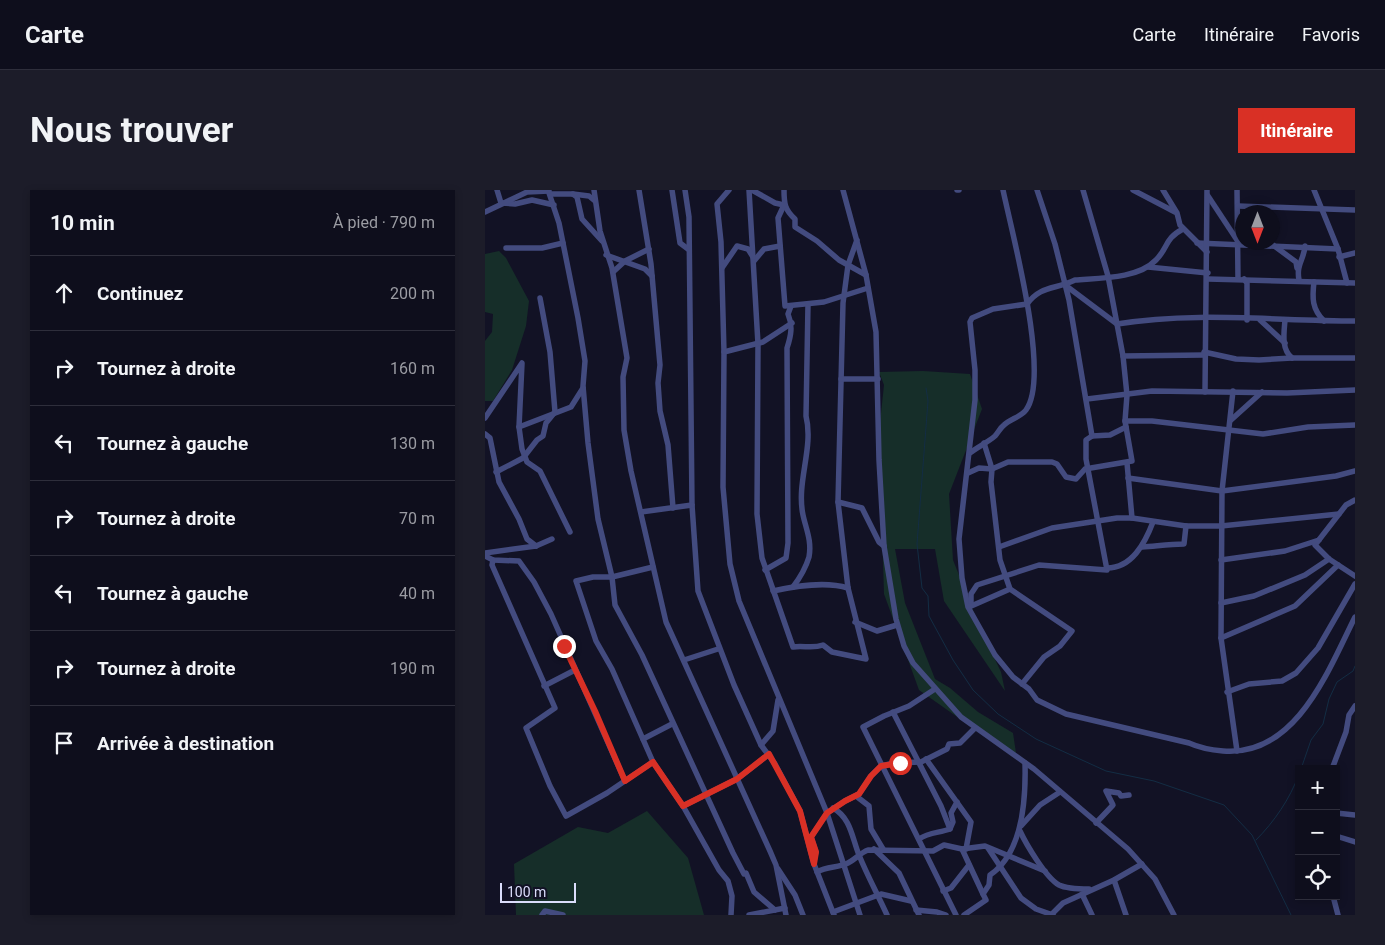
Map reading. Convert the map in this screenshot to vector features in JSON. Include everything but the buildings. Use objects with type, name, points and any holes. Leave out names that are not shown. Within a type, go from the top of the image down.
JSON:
[{"type":"street","points":[[497,190],[501,203]]},
{"type":"street","points":[[594,190],[606,255],[613,272],[627,358],[623,377],[624,430],[666,622],[776,865],[795,895],[803,915]]},
{"type":"street","points":[[639,190],[652,276],[660,365],[658,383],[660,411],[668,445],[673,508]]},
{"type":"street","points":[[672,190],[680,243],[688,249]]},
{"type":"street","points":[[685,190],[689,217],[688,249],[691,308],[689,380],[692,505],[697,591],[718,649],[761,745],[769,754],[800,811],[814,864],[834,913],[878,894],[911,901]]},
{"type":"street","points":[[729,190],[717,204],[724,352],[723,487],[730,564],[739,601],[827,813],[860,915]]},
{"type":"street","points":[[751,190],[775,203],[784,205]]},
{"type":"street","points":[[751,190],[758,344],[757,514],[765,570],[794,648],[800,646],[812,649],[823,645],[832,652],[866,659],[855,622],[848,588],[838,502],[843,296],[848,266],[857,240]]},
{"type":"street","points":[[784,190],[784,205],[786,211],[795,219],[795,226],[848,266],[866,275]]},
{"type":"street","points":[[843,190],[869,288],[875,332],[884,546],[897,626],[904,646],[913,663],[961,717],[1025,763],[1142,864],[1155,879],[1174,915]]},
{"type":"street","points":[[970,453],[995,436],[1005,423],[1025,412],[1032,395],[1032,345],[1027,304],[1019,252],[1003,190]]},
{"type":"street","points":[[1037,190],[1055,244],[1077,337],[1092,436]]},
{"type":"street","points":[[968,472],[979,468],[992,469],[1008,462],[1052,462],[1057,464],[1066,476],[1076,479],[1087,469],[1131,462],[1132,458],[1126,424],[1127,395],[1123,356],[1108,276],[1083,190]]},
{"type":"street","points":[[1134,190],[1177,213]]},
{"type":"street","points":[[1163,190],[1177,213],[1183,229],[1207,252]]},
{"type":"street","points":[[1237,190],[1239,205]]},
{"type":"street","points":[[1314,190],[1338,249],[1347,283]]},
{"type":"street","points":[[485,212],[527,192],[563,192],[589,196],[595,201]]},
{"type":"street","points":[[549,192],[563,242],[585,361],[583,386],[598,519],[612,577],[615,605],[642,655],[686,756],[708,796],[733,854],[744,874],[746,873],[754,892],[775,910]]},
{"type":"street","points":[[1205,392],[1204,353],[1208,276],[1207,192]]},
{"type":"street","points":[[1207,192],[1235,234]]},
{"type":"street","points":[[573,194],[577,198],[582,219],[603,242]]},
{"type":"street","points":[[501,203],[515,204],[532,200],[554,206]]},
{"type":"street","points":[[784,205],[778,218],[785,305],[808,304],[869,288]]},
{"type":"street","points":[[1280,208],[1355,210]]},
{"type":"street","points":[[1183,229],[1171,236],[1157,259],[1145,268],[1127,274],[1075,280],[1065,285],[1042,290],[1035,294],[1027,304],[993,309],[975,316],[970,322],[975,370],[970,453],[964,488],[959,554],[970,606],[995,655],[1029,689],[1037,700],[1066,714],[1189,743],[1202,748],[1237,751],[1266,744],[1291,726],[1335,660],[1355,617]]},
{"type":"street","points":[[507,248],[549,247],[563,242]]},
{"type":"street","points":[[1197,243],[1235,244]]},
{"type":"street","points":[[1280,245],[1338,249]]},
{"type":"street","points":[[721,268],[737,246],[748,249],[754,260]]},
{"type":"street","points":[[754,260],[764,248],[780,246]]},
{"type":"street","points":[[1297,270],[1298,264],[1303,257],[1305,246]]},
{"type":"street","points":[[613,272],[625,261],[649,250]]},
{"type":"street","points":[[1239,250],[1241,279]]},
{"type":"street","points":[[1279,250],[1295,262],[1299,280]]},
{"type":"street","points":[[1339,257],[1355,253]]},
{"type":"street","points":[[606,255],[645,269],[652,276]]},
{"type":"street","points":[[1145,268],[1169,268],[1208,276],[1241,279],[1355,283]]},
{"type":"street","points":[[1241,279],[1247,283],[1247,320]]},
{"type":"street","points":[[1314,282],[1313,303],[1317,314],[1323,321]]},
{"type":"street","points":[[1065,285],[1117,324],[1153,318],[1207,316],[1247,320],[1352,321],[1355,325]]},
{"type":"street","points":[[497,472],[521,460],[537,440],[543,436],[546,423],[555,412],[550,352],[540,298]]},
{"type":"street","points":[[793,587],[809,558],[807,526],[803,515],[803,486],[809,428],[806,416],[808,304]]},
{"type":"street","points":[[765,570],[787,556],[787,348],[792,323],[788,314],[791,306]]},
{"type":"street","points":[[1260,320],[1285,343]]},
{"type":"street","points":[[1285,320],[1287,354],[1293,358]]},
{"type":"street","points":[[724,352],[758,344],[792,323]]},
{"type":"street","points":[[1123,356],[1204,353],[1236,359],[1355,358]]},
{"type":"street","points":[[485,418],[522,364],[519,427],[525,455],[527,462],[540,471],[570,532]]},
{"type":"street","points":[[841,379],[878,379]]},
{"type":"street","points":[[519,427],[571,407],[583,386]]},
{"type":"street","points":[[1087,399],[1152,391],[1262,392],[1355,390]]},
{"type":"street","points":[[1233,391],[1222,491],[1221,638],[1227,692],[1237,751]]},
{"type":"street","points":[[1229,422],[1262,392]]},
{"type":"street","points":[[1107,568],[1087,469],[1086,440],[1092,436],[1118,433],[1126,424],[1152,421],[1263,434],[1308,427],[1355,425]]},
{"type":"street","points":[[485,434],[490,438],[499,482],[519,518],[527,539],[536,546]]},
{"type":"street","points":[[984,443],[992,469],[991,482],[999,547],[1004,574],[1010,589],[1072,631],[1054,652],[1044,657],[1022,684]]},
{"type":"street","points":[[1127,463],[1132,518]]},
{"type":"street","points":[[1128,478],[1222,491],[1336,476],[1355,471]]},
{"type":"street","points":[[1355,500],[1348,503],[1315,546],[1329,559],[1355,576]]},
{"type":"street","points":[[838,502],[862,508],[879,542],[884,546]]},
{"type":"street","points":[[641,512],[692,505]]},
{"type":"street","points":[[999,547],[1052,528],[1132,518],[1186,526],[1221,526],[1339,514]]},
{"type":"street","points":[[970,606],[970,599],[977,585],[1004,574],[1039,565],[1100,571],[1119,567],[1142,547],[1153,522]]},
{"type":"street","points":[[1142,547],[1184,544],[1186,526]]},
{"type":"street","points":[[485,554],[536,546],[552,539]]},
{"type":"street","points":[[1221,560],[1271,554],[1319,540]]},
{"type":"street","points":[[485,554],[493,560],[522,563],[551,614],[625,781]]},
{"type":"street","points":[[1221,603],[1254,596],[1305,575],[1329,559]]},
{"type":"street","points":[[493,560],[492,564],[555,710],[527,729],[554,794],[566,816],[586,807],[653,762]]},
{"type":"street","points":[[1221,638],[1292,608],[1338,564]]},
{"type":"street","points":[[653,567],[612,577],[593,576],[576,581],[597,641],[613,669],[629,712],[653,762],[683,806],[727,881],[731,896],[731,915]]},
{"type":"street","points":[[1227,692],[1249,684],[1282,681],[1296,673],[1318,648],[1355,584]]},
{"type":"street","points":[[773,592],[793,587],[839,585],[848,588]]},
{"type":"street","points":[[970,606],[1010,589]]},
{"type":"street","points":[[855,622],[877,631],[897,626]]},
{"type":"street","points":[[684,660],[718,649]]},
{"type":"street","points":[[544,686],[575,670]]},
{"type":"street","points":[[935,689],[909,706],[863,728],[956,915]]},
{"type":"street","points":[[761,745],[773,731],[778,698]]},
{"type":"street","points":[[1334,765],[1346,732],[1349,715],[1355,706]]},
{"type":"street","points":[[893,712],[941,806],[950,829]]},
{"type":"street","points":[[643,739],[672,724]]},
{"type":"street","points":[[814,864],[816,852],[811,837],[827,813],[856,796],[881,766],[894,763],[918,763],[942,752],[949,744],[960,743],[975,728]]},
{"type":"street","points":[[683,806],[708,796],[737,779],[769,754]]},
{"type":"street","points":[[926,759],[972,823],[968,829],[964,849],[969,865],[986,900],[964,915]]},
{"type":"street","points":[[983,894],[989,884],[989,875],[996,870],[1016,843],[1021,829],[1025,763]]},
{"type":"street","points":[[1096,823],[1113,805],[1106,791],[1119,793],[1121,796],[1129,795]]},
{"type":"street","points":[[1021,829],[1041,805],[1060,792]]},
{"type":"street","points":[[856,796],[869,806],[871,829],[883,849]]},
{"type":"street","points":[[919,839],[927,834],[937,834],[950,829],[953,822],[951,813],[957,802]]},
{"type":"street","points":[[833,808],[841,813],[852,832],[858,854],[887,915]]},
{"type":"street","points":[[1340,813],[1355,815]]},
{"type":"street","points":[[1021,829],[1045,871],[1059,885],[1080,889],[1094,889]]},
{"type":"street","points":[[1340,837],[1355,842]]},
{"type":"street","points":[[817,872],[823,868],[843,864],[858,854],[874,849],[937,850],[947,845],[964,849],[981,846],[988,847],[1045,871]]},
{"type":"street","points":[[988,847],[1021,898],[1036,909],[1053,914],[1063,903],[1114,880],[1142,864]]},
{"type":"street","points":[[874,849],[899,873],[917,913],[937,912],[946,915]]},
{"type":"street","points":[[776,865],[786,915]]},
{"type":"street","points":[[943,891],[951,888],[969,865]]},
{"type":"street","points":[[1114,880],[1126,915]]},
{"type":"street","points":[[1083,894],[1092,915]]},
{"type":"street","points":[[1334,900],[1338,915]]},
{"type":"street","points":[[749,915],[785,908]]},
{"type":"street","points":[[543,915],[545,911],[563,915]]},
{"type":"green space","points":[[499,251],[506,258],[529,301],[526,326],[512,370],[493,401],[485,401],[485,341],[492,332],[493,314],[485,312],[485,254]]},
{"type":"green space","points":[[923,371],[970,374],[982,409],[949,494],[953,560],[981,630],[1001,672],[1005,691],[944,601],[935,549],[895,549],[905,603],[935,679],[950,688],[978,712],[1013,733],[1016,753],[1004,750],[919,690],[884,594],[879,432],[884,385],[879,372]]},
{"type":"green space","points":[[647,811],[688,858],[704,915],[516,915],[514,864],[578,827],[608,833]]},
{"type":"waterway","points":[[926,388],[928,401],[917,544],[922,588],[928,596],[929,616],[953,660],[973,690],[998,714],[1036,739],[1106,771],[1154,781],[1224,805],[1252,835],[1291,915]]},
{"type":"waterway","points":[[1302,765],[1311,740],[1323,724],[1329,699],[1337,682],[1353,671],[1355,666]]},
{"type":"waterway","points":[[1256,840],[1281,810],[1295,783]]},
{"type":"route","points":[[564,646],[625,781],[653,762],[683,806],[708,796],[737,779],[769,754],[800,811],[814,864],[816,852],[811,837],[827,813],[859,794],[867,781],[881,766],[900,763]]}]
